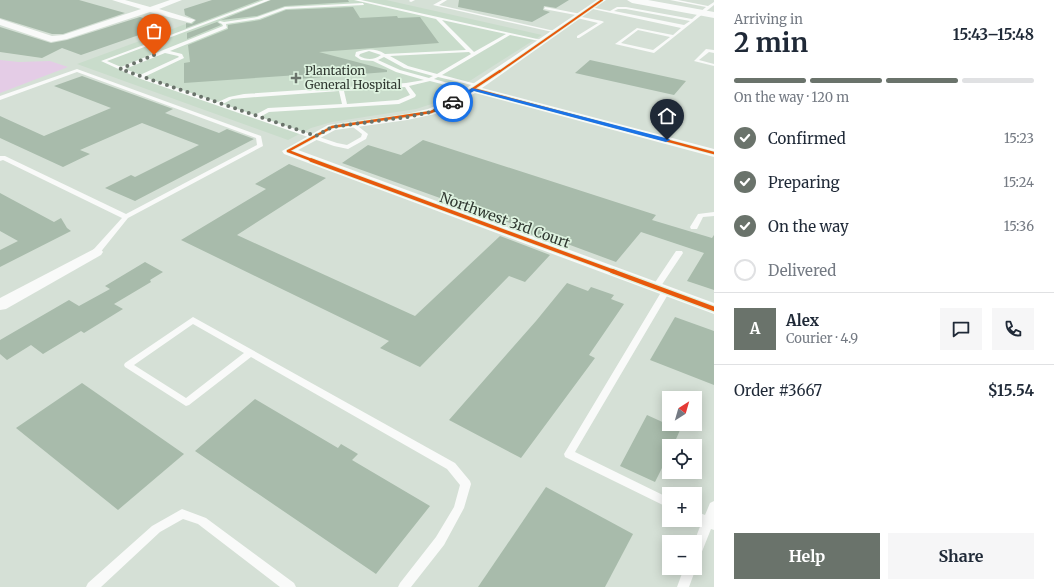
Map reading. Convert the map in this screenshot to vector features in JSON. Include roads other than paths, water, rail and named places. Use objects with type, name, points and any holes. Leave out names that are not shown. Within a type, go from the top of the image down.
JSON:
[{"type":"street","points":[[116,0],[190,20]]},
{"type":"street","points":[[0,22],[51,39],[76,35],[178,0]]},
{"type":"street","points":[[316,136],[332,127],[431,112],[474,89],[602,0]]},
{"type":"street","points":[[629,4],[709,12]]},
{"type":"street","points":[[474,89],[714,153]]},
{"type":"street","name":"Northwest 3rd Court","points":[[316,136],[288,151],[714,309]]},
{"type":"street","points":[[0,306],[96,252]]},
{"type":"lane","points":[[268,0],[102,61],[120,69],[218,104],[348,147],[364,138],[365,134],[352,124]]},
{"type":"lane","points":[[356,0],[544,41]]},
{"type":"lane","points":[[445,0],[435,5],[557,32]]},
{"type":"lane","points":[[672,0],[709,12]]},
{"type":"lane","points":[[213,20],[224,23],[258,18],[285,8],[372,3]]},
{"type":"lane","points":[[673,36],[638,29],[617,44],[654,52],[693,20],[709,12],[714,3]]},
{"type":"lane","points":[[611,12],[617,8],[629,4],[693,20]]},
{"type":"lane","points":[[545,8],[602,22],[579,37]]},
{"type":"lane","points":[[590,8],[685,26]]},
{"type":"lane","points":[[438,18],[471,53]]},
{"type":"lane","points":[[120,69],[165,50],[225,28],[224,23]]},
{"type":"lane","points":[[218,104],[231,98],[244,96],[406,85],[429,80],[471,53],[509,34]]},
{"type":"lane","points":[[140,76],[182,58],[180,55],[165,50]]},
{"type":"lane","points":[[369,50],[379,52],[406,67],[438,75],[474,89],[429,80],[398,71],[374,60],[360,59],[357,54],[369,50]]},
{"type":"lane","points":[[714,52],[708,50],[696,61],[714,65]]},
{"type":"lane","points":[[374,60],[384,55],[471,53]]},
{"type":"lane","points":[[0,98],[77,70],[260,137],[260,146],[126,217],[96,252]]},
{"type":"lane","points":[[257,116],[268,110],[407,100],[413,95],[406,85]]},
{"type":"lane","points":[[341,89],[345,105]]},
{"type":"lane","points":[[1,157],[126,217]]},
{"type":"lane","points":[[694,226],[700,215],[714,214]]},
{"type":"lane","points":[[662,500],[569,454],[661,289],[679,253]]},
{"type":"lane","points":[[250,353],[186,403],[128,365],[193,320],[450,466],[466,484],[459,508],[440,541],[404,587]]},
{"type":"lane","points":[[702,541],[711,524],[714,506]]},
{"type":"lane","points":[[92,587],[156,529],[182,514],[202,521],[290,587]]},
{"type":"lane","points":[[702,520],[711,524]]},
{"type":"lane","points":[[683,587],[687,575]]},
{"type":"place","name":"Plantation General Hospital","points":[[296,78]]}]
